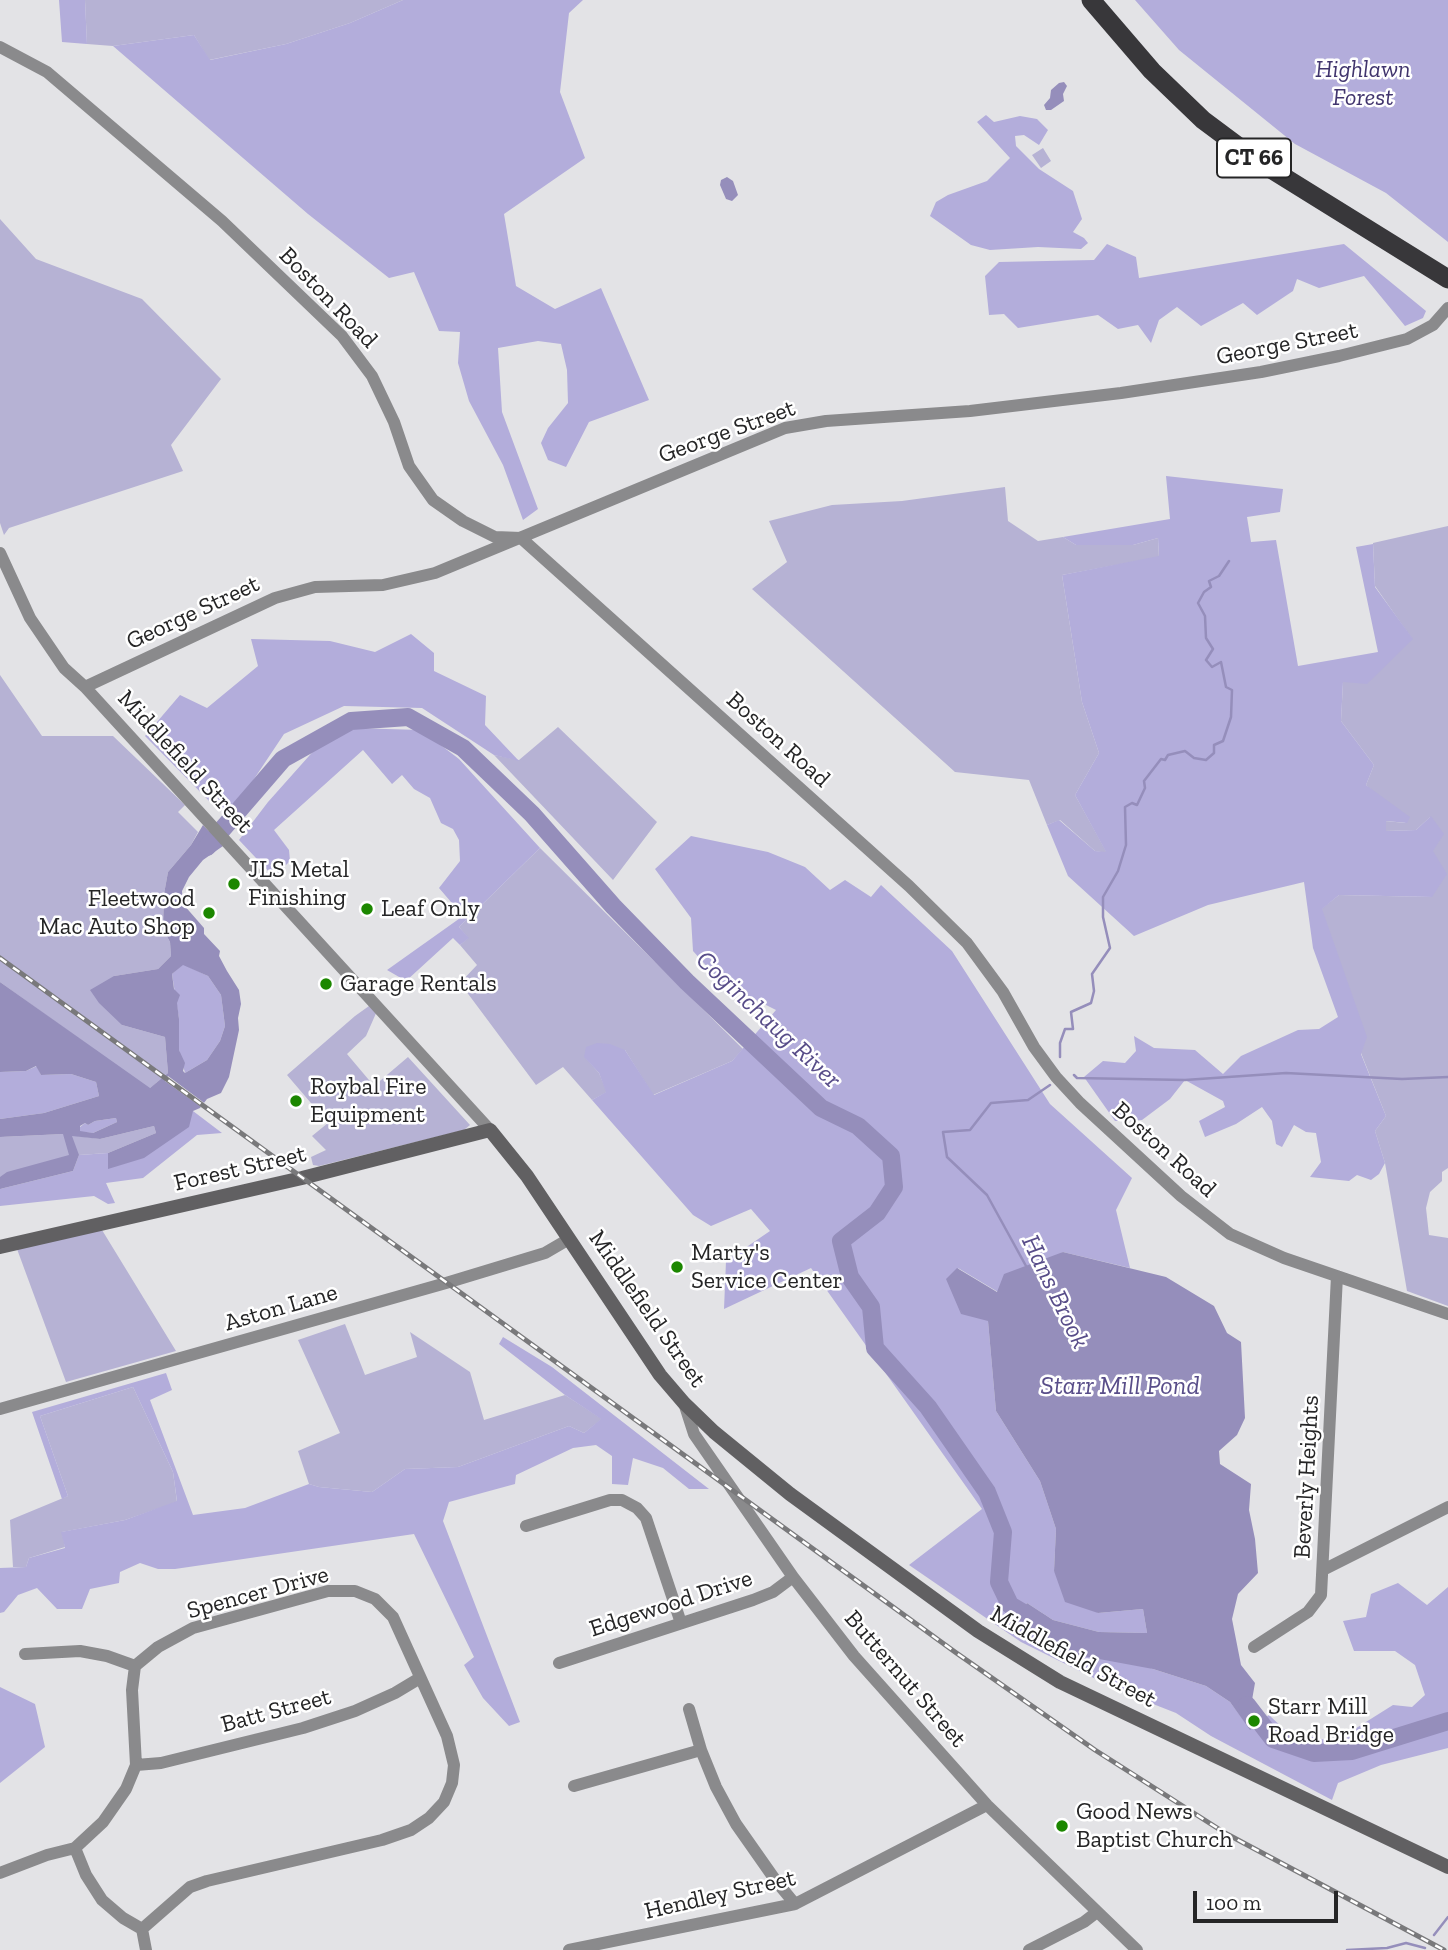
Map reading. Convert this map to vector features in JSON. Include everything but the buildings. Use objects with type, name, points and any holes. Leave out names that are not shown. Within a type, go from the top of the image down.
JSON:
[{"type":"highway","name":"CT 66","points":[[1091,0],[1152,71],[1212,127],[1258,161],[1448,279]]},
{"type":"main road","name":"Middlefield Street","points":[[490,1130],[527,1176],[635,1339],[684,1403],[722,1439],[790,1494],[926,1595],[1018,1658],[1098,1701],[1448,1867]]},
{"type":"main road","name":"Forest Street","points":[[0,1247],[302,1178],[490,1130]]},
{"type":"street","name":"Boston Road","points":[[0,47],[47,72],[222,221],[342,336],[377,385],[394,422],[409,466],[433,500],[463,521],[495,537],[521,538],[899,877],[967,943],[1003,992],[1034,1047],[1056,1077],[1080,1103],[1181,1196],[1230,1234],[1284,1258],[1448,1314]]},
{"type":"street","name":"George Street","points":[[85,687],[275,598],[315,587],[383,585],[435,573],[785,428],[826,421],[984,410],[1217,380],[1342,356],[1407,339],[1433,325],[1448,308]]},
{"type":"street","name":"Middlefield Street","points":[[0,553],[45,642],[64,668],[85,687],[490,1130]]},
{"type":"street","name":"Aston Lane","points":[[0,1409],[446,1283],[545,1253],[569,1240]]},
{"type":"street","name":"Beverly Heights","points":[[1255,1647],[1315,1605],[1321,1595],[1337,1276]]},
{"type":"street","name":"Butternut Street","points":[[684,1403],[694,1434],[793,1577],[855,1656],[987,1805],[1138,1950]]},
{"type":"street","points":[[526,1526],[610,1500],[622,1500],[637,1508],[646,1518],[681,1623]]},
{"type":"street","points":[[1323,1570],[1448,1507]]},
{"type":"street","name":"Edgewood Drive","points":[[559,1664],[753,1600],[773,1592],[793,1577]]},
{"type":"street","name":"Spencer Drive","points":[[135,1666],[158,1647],[193,1628],[328,1591],[355,1591],[375,1599],[393,1617],[447,1736],[454,1765],[452,1783],[444,1802],[429,1818],[411,1830],[382,1840],[190,1887],[142,1929]]},
{"type":"street","points":[[0,1872],[47,1854],[75,1848],[103,1822],[126,1788],[136,1765],[132,1690],[135,1666],[107,1656],[80,1651],[25,1654]]},
{"type":"street","name":"Batt Street","points":[[136,1765],[161,1763],[303,1728],[355,1711],[420,1678]]},
{"type":"street","points":[[689,1710],[716,1787],[736,1824],[795,1904]]},
{"type":"street","points":[[574,1787],[701,1750]]},
{"type":"street","name":"Hendley Street","points":[[569,1950],[795,1904],[987,1805]]},
{"type":"street","points":[[75,1848],[86,1875],[102,1900],[123,1918],[142,1929],[146,1950]]},
{"type":"street","points":[[1029,1950],[1084,1922],[1097,1912]]},
{"type":"shaded area","points":[[85,0],[403,0],[350,23],[286,44],[209,60],[194,35],[113,46],[87,44]]},
{"type":"shaded area","points":[[1043,148],[1051,161],[1041,168],[1032,155]]},
{"type":"shaded area","points":[[0,219],[36,259],[142,299],[221,379],[171,445],[183,471],[9,528],[4,535],[0,523]]},
{"type":"shaded area","points":[[1005,487],[1008,521],[1038,541],[1063,537],[1076,545],[1133,545],[1158,538],[1159,557],[1062,575],[1082,702],[1099,753],[1075,795],[1107,853],[1095,851],[1060,820],[1047,825],[1029,780],[955,772],[752,589],[787,562],[769,521],[832,505],[902,501]]},
{"type":"shaded area","points":[[1448,526],[1448,1168],[1442,1172],[1442,1181],[1430,1192],[1426,1208],[1429,1235],[1448,1238],[1448,1306],[1407,1291],[1385,1163],[1375,1131],[1386,1116],[1361,1053],[1321,909],[1339,895],[1432,897],[1430,817],[1416,830],[1386,831],[1385,821],[1406,823],[1366,785],[1374,765],[1341,721],[1343,682],[1412,639],[1375,586],[1373,543]]},
{"type":"shaded area","points":[[0,675],[42,736],[113,736],[185,805],[178,812],[198,832],[191,845],[168,872],[163,929],[170,942],[171,956],[158,969],[114,976],[122,1025],[165,1037],[168,1073],[149,1089],[0,982]]},
{"type":"shaded area","points":[[558,727],[657,822],[613,880],[494,755],[519,760]]},
{"type":"shaded area","points":[[540,848],[743,1049],[732,1061],[653,1095],[625,1050],[585,1057],[599,1073],[607,1092],[592,1100],[563,1067],[536,1085],[460,983],[477,965],[460,945],[468,938],[459,927]]},
{"type":"shaded area","points":[[369,1006],[377,1011],[366,1036],[347,1054],[374,1086],[408,1057],[470,1125],[464,1130],[319,1166],[313,1165],[311,1157],[326,1150],[312,1136],[328,1123],[287,1075]]},
{"type":"shaded area","points":[[154,1126],[156,1133],[108,1153],[79,1155],[0,1189],[0,1137],[63,1134],[100,1139]]},
{"type":"shaded area","points":[[102,1230],[176,1351],[66,1382],[17,1249]]},
{"type":"shaded area","points":[[345,1324],[365,1375],[417,1357],[410,1332],[470,1372],[484,1420],[565,1395],[602,1419],[584,1433],[569,1426],[458,1467],[405,1469],[372,1492],[309,1484],[298,1451],[340,1433],[298,1340]]},
{"type":"shaded area","points":[[133,1387],[173,1472],[177,1502],[125,1520],[62,1532],[65,1547],[29,1558],[26,1567],[13,1567],[10,1520],[68,1496],[40,1416]]},
{"type":"green space","points":[[59,0],[85,0],[87,44],[62,42]]},
{"type":"green space","points":[[403,0],[583,0],[569,13],[560,92],[585,158],[504,214],[516,286],[555,309],[601,288],[649,400],[589,422],[566,467],[548,460],[541,443],[548,428],[568,403],[567,370],[561,344],[538,341],[498,348],[502,412],[538,509],[523,520],[503,465],[469,401],[458,363],[460,332],[439,331],[414,272],[389,278],[308,214],[113,46],[194,35],[210,60],[286,44],[350,23]]},
{"type":"green space","name":"Highlawn Forest","points":[[1135,0],[1448,0],[1448,242],[1386,193],[1295,144],[1179,50]]},
{"type":"green space","points":[[986,115],[994,122],[1020,116],[1037,119],[1048,130],[1039,145],[1024,135],[1015,136],[1016,146],[1039,169],[1073,191],[1082,219],[1073,232],[1088,243],[1081,249],[1038,247],[990,250],[971,245],[930,216],[936,202],[987,181],[1010,158],[977,122]]},
{"type":"green space","points":[[1107,244],[1136,257],[1139,278],[1344,244],[1426,311],[1423,318],[1405,326],[1364,276],[1319,288],[1297,279],[1293,291],[1257,315],[1243,303],[1201,326],[1177,307],[1159,320],[1151,343],[1138,325],[1118,329],[1098,315],[1018,328],[1004,314],[989,315],[985,276],[999,262],[1094,260]]},
{"type":"green space","points":[[1166,476],[1283,489],[1280,512],[1247,517],[1251,542],[1276,540],[1298,666],[1378,652],[1356,547],[1373,544],[1375,587],[1413,639],[1367,684],[1343,682],[1341,721],[1374,765],[1366,785],[1410,817],[1407,823],[1386,821],[1386,831],[1416,830],[1431,816],[1444,834],[1433,851],[1447,874],[1432,897],[1339,895],[1322,909],[1367,1037],[1361,1054],[1386,1116],[1375,1131],[1385,1163],[1379,1174],[1371,1180],[1357,1175],[1349,1181],[1310,1177],[1321,1162],[1316,1133],[1306,1132],[1294,1125],[1282,1147],[1276,1144],[1272,1121],[1262,1107],[1236,1124],[1205,1137],[1199,1121],[1225,1107],[1223,1101],[1185,1080],[1170,1099],[1142,1120],[1115,1121],[1084,1077],[1103,1061],[1125,1063],[1136,1051],[1134,1036],[1154,1048],[1195,1050],[1223,1074],[1241,1056],[1298,1030],[1319,1029],[1338,1017],[1313,948],[1304,882],[1208,905],[1134,936],[1068,876],[1047,825],[1059,820],[1095,851],[1106,852],[1075,795],[1099,753],[1082,702],[1062,575],[1159,556],[1158,538],[1133,545],[1076,545],[1063,537],[1170,519]]},
{"type":"green space","points":[[411,634],[434,653],[434,671],[486,696],[485,725],[519,761],[494,755],[422,708],[344,706],[284,734],[240,800],[219,811],[145,736],[180,695],[207,708],[258,666],[251,639],[330,641],[375,652]]},
{"type":"green space","points":[[352,728],[421,730],[459,759],[540,848],[459,927],[469,938],[460,945],[453,938],[406,981],[387,970],[463,916],[439,888],[460,861],[459,840],[453,829],[441,823],[430,798],[414,789],[402,775],[392,784],[363,750],[274,830],[289,850],[290,861],[282,869],[272,875],[239,840],[268,802],[317,747]]},
{"type":"green space","points":[[691,836],[768,852],[805,867],[830,890],[845,880],[871,897],[881,885],[952,951],[1050,1104],[1132,1178],[1116,1210],[1130,1268],[1063,1252],[998,1292],[958,1268],[988,1321],[996,1411],[1040,1481],[1056,1529],[1054,1571],[1098,1613],[1143,1609],[1147,1633],[1099,1632],[1053,1620],[1027,1603],[1018,1618],[1206,1686],[1230,1702],[1250,1729],[1269,1715],[1286,1731],[1344,1744],[1350,1732],[1393,1705],[1412,1707],[1425,1695],[1415,1665],[1395,1651],[1354,1651],[1343,1621],[1366,1617],[1371,1594],[1398,1583],[1427,1605],[1448,1587],[1448,1748],[1381,1765],[1338,1783],[1332,1800],[1211,1736],[1176,1713],[1120,1691],[1021,1642],[909,1565],[982,1509],[811,1268],[724,1309],[726,1261],[770,1231],[751,1209],[711,1226],[693,1215],[592,1100],[606,1092],[599,1073],[584,1057],[586,1047],[597,1043],[610,1044],[625,1050],[654,1095],[732,1061],[776,1010],[722,983],[693,951],[691,918],[655,869]]},
{"type":"green space","points":[[183,964],[208,976],[221,995],[225,1026],[220,1041],[207,1060],[185,1073],[179,1050],[179,1019],[172,974]]},
{"type":"green space","points":[[37,1066],[41,1075],[71,1074],[96,1082],[99,1096],[44,1113],[0,1119],[0,1072],[26,1071]]},
{"type":"green space","points":[[193,1111],[222,1133],[197,1135],[143,1178],[106,1183],[115,1203],[108,1204],[94,1196],[0,1206],[0,1189],[73,1171],[79,1155],[108,1153],[108,1168]]},
{"type":"green space","points":[[116,1118],[117,1122],[93,1133],[80,1132],[80,1127],[85,1123],[88,1125],[95,1121]]},
{"type":"green space","points":[[503,1337],[552,1367],[709,1489],[689,1489],[663,1468],[633,1458],[628,1485],[612,1484],[612,1456],[596,1445],[573,1448],[516,1475],[515,1484],[449,1502],[443,1521],[520,1722],[509,1726],[483,1698],[464,1665],[474,1657],[414,1534],[175,1569],[158,1569],[140,1563],[120,1572],[119,1583],[90,1589],[82,1609],[57,1609],[37,1588],[18,1595],[4,1612],[0,1613],[0,1568],[26,1567],[29,1558],[65,1548],[61,1532],[125,1520],[177,1501],[173,1472],[133,1387],[40,1416],[68,1496],[62,1499],[32,1412],[166,1373],[172,1390],[150,1400],[193,1515],[245,1508],[309,1484],[372,1492],[405,1469],[458,1467],[569,1426],[584,1433],[601,1419],[499,1344]]},
{"type":"green space","points":[[0,1687],[35,1704],[45,1747],[0,1783]]},
{"type":"water","points":[[1064,82],[1067,86],[1063,94],[1064,101],[1051,110],[1046,110],[1044,105],[1050,98],[1051,90]]},
{"type":"water","points":[[727,177],[733,181],[738,195],[732,201],[726,199],[720,185],[721,180]]},
{"type":"water","points":[[203,825],[223,846],[203,860],[182,891],[183,904],[220,951],[219,956],[239,990],[239,1030],[229,1077],[221,1093],[207,1099],[200,1108],[193,1111],[189,1127],[144,1158],[108,1169],[108,1153],[156,1133],[154,1126],[100,1139],[72,1136],[79,1155],[73,1171],[0,1189],[0,1177],[7,1172],[69,1155],[63,1134],[0,1137],[0,1119],[44,1113],[99,1096],[96,1082],[71,1074],[41,1075],[36,1066],[26,1071],[0,1072],[0,982],[150,1088],[168,1073],[165,1037],[122,1025],[99,1003],[90,990],[114,976],[158,969],[171,956],[170,942],[163,929],[164,894],[168,872],[191,845]],"holes":[[[183,965],[208,976],[221,995],[225,1026],[220,1041],[207,1060],[185,1073],[185,1063],[179,1050],[177,1003],[180,995],[174,989],[172,974]],[[116,1118],[117,1122],[93,1133],[80,1131],[80,1126],[85,1123],[88,1125],[95,1121]]]},
{"type":"water","name":"Starr Mill Pond","points":[[1063,1252],[1166,1277],[1214,1306],[1227,1333],[1241,1342],[1245,1418],[1237,1435],[1219,1451],[1220,1464],[1251,1484],[1249,1510],[1258,1573],[1238,1594],[1232,1619],[1241,1665],[1255,1683],[1252,1700],[1264,1718],[1250,1730],[1230,1702],[1206,1686],[1153,1669],[1072,1654],[1018,1618],[1027,1603],[1053,1620],[1099,1632],[1147,1633],[1143,1609],[1098,1613],[1065,1602],[1054,1571],[1056,1529],[1040,1481],[996,1411],[988,1321],[961,1314],[946,1279],[957,1268],[997,1292],[1004,1274]]},
{"type":"pier","points":[[168,1076],[207,1105],[204,1109],[165,1081]]},
{"type":"waterway","name":"Hans Brook","points":[[1060,1057],[1060,1043],[1065,1029],[1073,1029],[1071,1012],[1091,1003],[1094,991],[1092,974],[1110,948],[1103,917],[1103,897],[1118,871],[1126,845],[1125,807],[1132,803],[1137,805],[1145,788],[1144,781],[1161,759],[1165,760],[1168,755],[1185,751],[1194,758],[1206,760],[1214,753],[1214,745],[1223,741],[1231,717],[1232,690],[1226,687],[1221,662],[1212,667],[1206,660],[1213,649],[1206,638],[1205,616],[1198,603],[1204,592],[1211,587],[1209,581],[1219,576],[1229,561]]},
{"type":"waterway","name":"Coginchaug River","points":[[207,847],[283,759],[351,721],[408,717],[463,748],[532,814],[613,906],[687,982],[821,1108],[858,1126],[891,1156],[894,1187],[877,1213],[841,1241],[850,1277],[871,1307],[875,1348],[928,1407],[987,1492],[1003,1532],[999,1582],[1010,1605],[1042,1624]]},
{"type":"waterway","points":[[1074,1075],[1077,1078],[1185,1080],[1286,1073],[1402,1079],[1448,1077]]},
{"type":"waterway","name":"Hans Brook","points":[[1026,1266],[987,1195],[947,1157],[943,1132],[970,1130],[991,1103],[1028,1100],[1050,1085]]},
{"type":"waterway","name":"Coginchaug River","points":[[1247,1705],[1273,1739],[1314,1753],[1352,1751],[1448,1721]]},
{"type":"waterway","points":[[1434,1935],[1448,1917]]},
{"type":"waterway","points":[[1347,1950],[1387,1948],[1406,1943],[1425,1948]]},
{"type":"railway","points":[[0,958],[955,1652],[1095,1750],[1225,1833],[1444,1950]]},
{"type":"place","name":"JLS Metal Finishing","points":[[234,884]]},
{"type":"place","name":"Leaf Only","points":[[367,909]]},
{"type":"place","name":"Fleetwood Mac Auto Shop","points":[[209,913]]},
{"type":"place","name":"Garage Rentals","points":[[326,984]]},
{"type":"place","name":"Roybal Fire Equipment","points":[[296,1101]]},
{"type":"place","name":"Marty's Service Center","points":[[677,1267]]},
{"type":"place","name":"Starr Mill Road Bridge","points":[[1254,1721]]},
{"type":"place","name":"Good News Baptist Church","points":[[1062,1826]]}]
